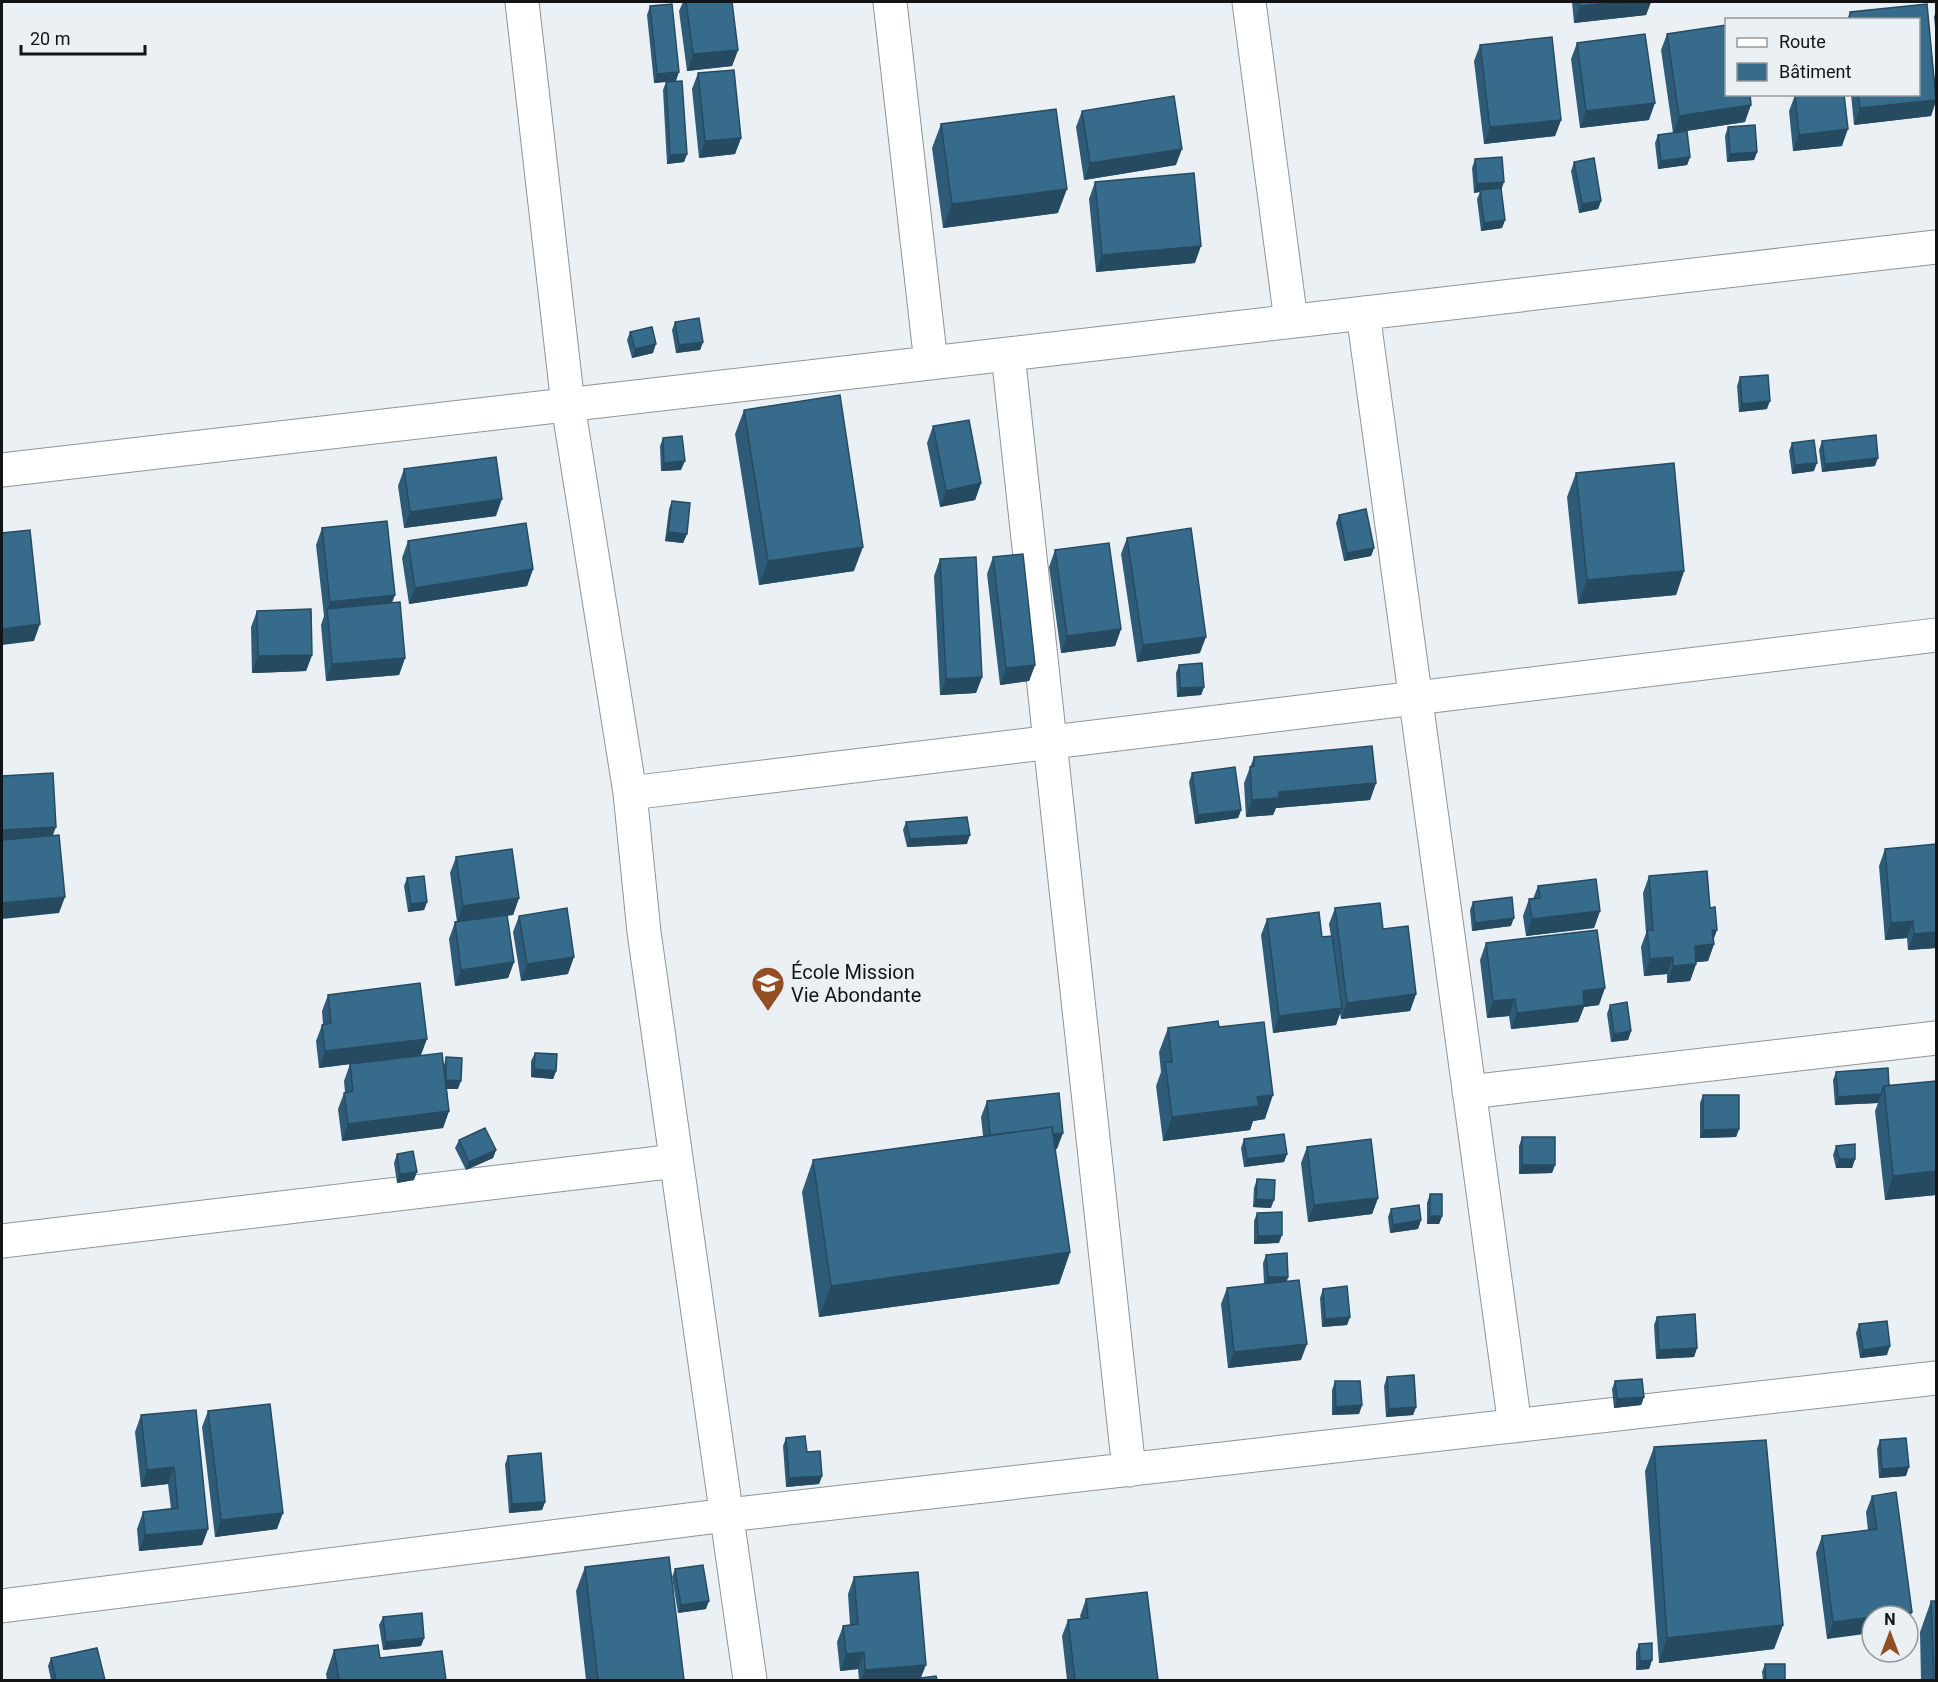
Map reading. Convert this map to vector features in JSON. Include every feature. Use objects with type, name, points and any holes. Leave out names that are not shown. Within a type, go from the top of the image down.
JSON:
[{"type":"street","points":[[522,2],[568,405],[630,793],[644,932],[750,1680]]},
{"type":"street","points":[[890,2],[931,363]]},
{"type":"street","points":[[1249,2],[1291,321]]},
{"type":"street","points":[[2,470],[1936,247]]},
{"type":"street","points":[[1363,313],[1515,1426]]},
{"type":"street","points":[[1008,354],[1129,1470]]},
{"type":"street","points":[[630,793],[1936,635]]},
{"type":"street","points":[[1469,1092],[1936,1038]]},
{"type":"street","points":[[2,1241],[676,1161]]},
{"type":"street","points":[[2,1606],[726,1515],[1936,1378]]},
{"type":"building","points":[[686,2],[732,2],[738,50],[693,54]]},
{"type":"building","points":[[1579,2],[1622,2],[1580,6]]},
{"type":"building","points":[[672,4],[679,72],[657,74],[650,6]]},
{"type":"building","points":[[1927,4],[1936,100],[1860,108],[1858,96],[1920,96],[1920,18],[1850,18],[1850,12]]},
{"type":"building","points":[[1725,25],[1725,96],[1750,96],[1751,105],[1679,116],[1667,34]]},
{"type":"building","points":[[1645,34],[1655,103],[1586,111],[1577,43]]},
{"type":"building","points":[[1552,37],[1561,120],[1490,127],[1480,45]]},
{"type":"building","points":[[734,70],[741,138],[705,141],[698,73]]},
{"type":"building","points":[[682,81],[687,154],[670,155],[666,82]]},
{"type":"building","points":[[1174,96],[1182,149],[1090,163],[1082,111]]},
{"type":"building","points":[[1795,96],[1844,96],[1848,129],[1799,135]]},
{"type":"building","points":[[1056,109],[1067,189],[952,204],[941,124]]},
{"type":"building","points":[[1755,125],[1757,152],[1730,154],[1728,127]]},
{"type":"building","points":[[1687,131],[1690,157],[1661,161],[1658,135]]},
{"type":"building","points":[[1502,157],[1504,182],[1477,184],[1475,159]]},
{"type":"building","points":[[1594,158],[1601,201],[1582,204],[1574,162]]},
{"type":"building","points":[[1194,173],[1201,246],[1102,255],[1095,182]]},
{"type":"building","points":[[1501,188],[1505,220],[1484,223],[1480,190]]},
{"type":"building","points":[[699,318],[703,342],[679,345],[675,322]]},
{"type":"building","points":[[652,327],[656,344],[635,349],[630,332]]},
{"type":"building","points":[[1768,375],[1770,401],[1742,404],[1740,377]]},
{"type":"building","points":[[840,395],[863,547],[768,561],[744,410]]},
{"type":"building","points":[[969,420],[981,483],[946,491],[933,426]]},
{"type":"building","points":[[1876,435],[1878,458],[1825,464],[1822,441]]},
{"type":"building","points":[[682,436],[685,461],[664,463],[663,438]]},
{"type":"building","points":[[1814,440],[1817,463],[1795,465],[1792,443]]},
{"type":"building","points":[[496,457],[502,499],[410,512],[404,469]]},
{"type":"building","points":[[1674,463],[1684,571],[1587,580],[1576,473]]},
{"type":"building","points":[[672,501],[690,503],[687,534],[668,532]]},
{"type":"building","points":[[1366,509],[1374,548],[1347,553],[1339,515]]},
{"type":"building","points":[[387,521],[395,595],[330,602],[322,528]]},
{"type":"building","points":[[526,523],[533,569],[415,588],[408,541]]},
{"type":"building","points":[[1191,528],[1206,637],[1143,645],[1127,538]]},
{"type":"building","points":[[30,530],[40,624],[2,629],[2,533]]},
{"type":"building","points":[[1109,543],[1121,629],[1067,636],[1055,550]]},
{"type":"building","points":[[1023,554],[1035,665],[1006,668],[993,557]]},
{"type":"building","points":[[976,557],[982,677],[946,679],[940,559]]},
{"type":"building","points":[[400,602],[405,658],[332,664],[327,609]]},
{"type":"building","points":[[311,609],[312,655],[258,656],[257,611]]},
{"type":"building","points":[[1202,663],[1204,687],[1180,688],[1179,665]]},
{"type":"building","points":[[1372,746],[1376,783],[1279,792],[1279,798],[1252,800],[1250,767],[1254,766],[1254,757]]},
{"type":"building","points":[[1235,767],[1241,810],[1198,815],[1192,773]]},
{"type":"building","points":[[53,773],[56,827],[2,830],[2,776]]},
{"type":"building","points":[[967,817],[970,835],[910,839],[906,822]]},
{"type":"building","points":[[59,835],[65,897],[2,903],[2,840]]},
{"type":"building","points":[[1936,844],[1936,932],[1914,934],[1913,921],[1891,923],[1885,849]]},
{"type":"building","points":[[512,849],[519,898],[463,906],[456,857]]},
{"type":"building","points":[[1707,871],[1710,908],[1715,907],[1717,930],[1712,930],[1714,944],[1695,946],[1696,964],[1673,966],[1673,957],[1650,959],[1647,930],[1653,930],[1649,876]]},
{"type":"building","points":[[424,876],[427,902],[411,904],[407,878]]},
{"type":"building","points":[[1596,879],[1600,911],[1532,919],[1529,899],[1540,898],[1538,886]]},
{"type":"building","points":[[1512,897],[1514,918],[1475,923],[1473,902]]},
{"type":"building","points":[[1380,903],[1383,929],[1408,926],[1416,994],[1347,1003],[1335,908]]},
{"type":"building","points":[[567,908],[574,957],[527,964],[519,916]]},
{"type":"building","points":[[1319,912],[1322,937],[1332,936],[1342,1008],[1279,1016],[1267,919]]},
{"type":"building","points":[[507,915],[514,962],[461,970],[455,922]]},
{"type":"building","points":[[1597,930],[1605,988],[1583,991],[1584,1005],[1517,1013],[1515,999],[1493,1001],[1486,943]]},
{"type":"building","points":[[420,983],[427,1039],[325,1051],[322,1025],[331,1023],[328,995]]},
{"type":"building","points":[[1627,1002],[1631,1031],[1614,1034],[1610,1005]]},
{"type":"building","points":[[1218,1021],[1219,1027],[1264,1022],[1273,1095],[1257,1097],[1259,1106],[1172,1117],[1165,1062],[1172,1062],[1168,1028]]},
{"type":"building","points":[[442,1053],[449,1111],[348,1124],[344,1093],[353,1091],[350,1064]]},
{"type":"building","points":[[535,1053],[557,1054],[556,1071],[534,1069]]},
{"type":"building","points":[[446,1057],[462,1058],[461,1081],[446,1080]]},
{"type":"building","points":[[1888,1068],[1889,1086],[1884,1086],[1881,1094],[1838,1097],[1836,1072]]},
{"type":"building","points":[[1936,1081],[1936,1171],[1893,1176],[1884,1086]]},
{"type":"building","points":[[1059,1093],[1063,1133],[1053,1134],[1052,1127],[990,1135],[987,1101]]},
{"type":"building","points":[[1703,1095],[1739,1095],[1739,1129],[1703,1130]]},
{"type":"building","points":[[1052,1127],[1070,1252],[831,1286],[813,1160]]},
{"type":"building","points":[[485,1128],[496,1150],[469,1162],[459,1140]]},
{"type":"building","points":[[1284,1134],[1287,1154],[1247,1159],[1244,1139]]},
{"type":"building","points":[[1522,1137],[1555,1137],[1555,1165],[1522,1165]]},
{"type":"building","points":[[1371,1139],[1378,1198],[1314,1205],[1307,1147]]},
{"type":"building","points":[[1855,1144],[1855,1159],[1839,1159],[1836,1146]]},
{"type":"building","points":[[413,1151],[417,1172],[400,1174],[397,1154]]},
{"type":"building","points":[[1257,1179],[1275,1180],[1274,1200],[1256,1199]]},
{"type":"building","points":[[1430,1194],[1442,1194],[1442,1216],[1430,1216]]},
{"type":"building","points":[[1419,1205],[1421,1220],[1393,1225],[1391,1209]]},
{"type":"building","points":[[1282,1212],[1282,1235],[1258,1236],[1257,1213]]},
{"type":"building","points":[[1287,1253],[1288,1277],[1268,1277],[1266,1255]]},
{"type":"building","points":[[1299,1280],[1307,1344],[1234,1352],[1227,1288]]},
{"type":"building","points":[[1347,1286],[1350,1317],[1325,1319],[1323,1289]]},
{"type":"building","points":[[1695,1314],[1697,1348],[1659,1350],[1657,1317]]},
{"type":"building","points":[[1887,1321],[1890,1346],[1863,1350],[1859,1324]]},
{"type":"building","points":[[1414,1375],[1416,1407],[1389,1409],[1387,1377]]},
{"type":"building","points":[[1642,1379],[1644,1397],[1617,1399],[1615,1381]]},
{"type":"building","points":[[1335,1381],[1360,1381],[1362,1405],[1336,1407]]},
{"type":"building","points":[[270,1404],[283,1513],[221,1520],[208,1411]]},
{"type":"building","points":[[196,1410],[208,1529],[145,1535],[143,1512],[178,1508],[174,1467],[147,1470],[141,1415]]},
{"type":"building","points":[[805,1436],[807,1452],[820,1451],[822,1476],[789,1478],[786,1438]]},
{"type":"building","points":[[1906,1438],[1909,1467],[1882,1469],[1880,1440]]},
{"type":"building","points":[[1766,1440],[1783,1625],[1667,1638],[1654,1447]]},
{"type":"building","points":[[541,1453],[545,1502],[512,1504],[508,1456]]},
{"type":"building","points":[[1896,1492],[1911,1604],[1860,1604],[1860,1619],[1833,1622],[1822,1536],[1877,1529],[1872,1496]]},
{"type":"building","points":[[669,1557],[684,1680],[598,1680],[585,1567]]},
{"type":"building","points":[[703,1565],[709,1601],[681,1605],[675,1569]]},
{"type":"building","points":[[918,1572],[926,1665],[865,1670],[864,1652],[846,1654],[843,1626],[858,1624],[854,1577]]},
{"type":"building","points":[[1147,1592],[1158,1680],[1075,1680],[1068,1620],[1088,1618],[1086,1599]]},
{"type":"building","points":[[1931,1601],[1936,1601],[1936,1680],[1934,1680]]},
{"type":"building","points":[[422,1613],[424,1638],[386,1642],[383,1617]]},
{"type":"building","points":[[1652,1643],[1652,1660],[1640,1661],[1639,1644]]},
{"type":"building","points":[[378,1645],[380,1658],[442,1651],[446,1680],[339,1680],[334,1650]]},
{"type":"building","points":[[97,1648],[105,1680],[56,1680],[51,1658]]},
{"type":"building","points":[[1765,1664],[1785,1664],[1785,1680],[1766,1680]]},
{"type":"building","points":[[936,1676],[937,1680],[904,1680]]},
{"type":"place","name":"École Mission Vie Abondante","points":[[768,1012]]}]
